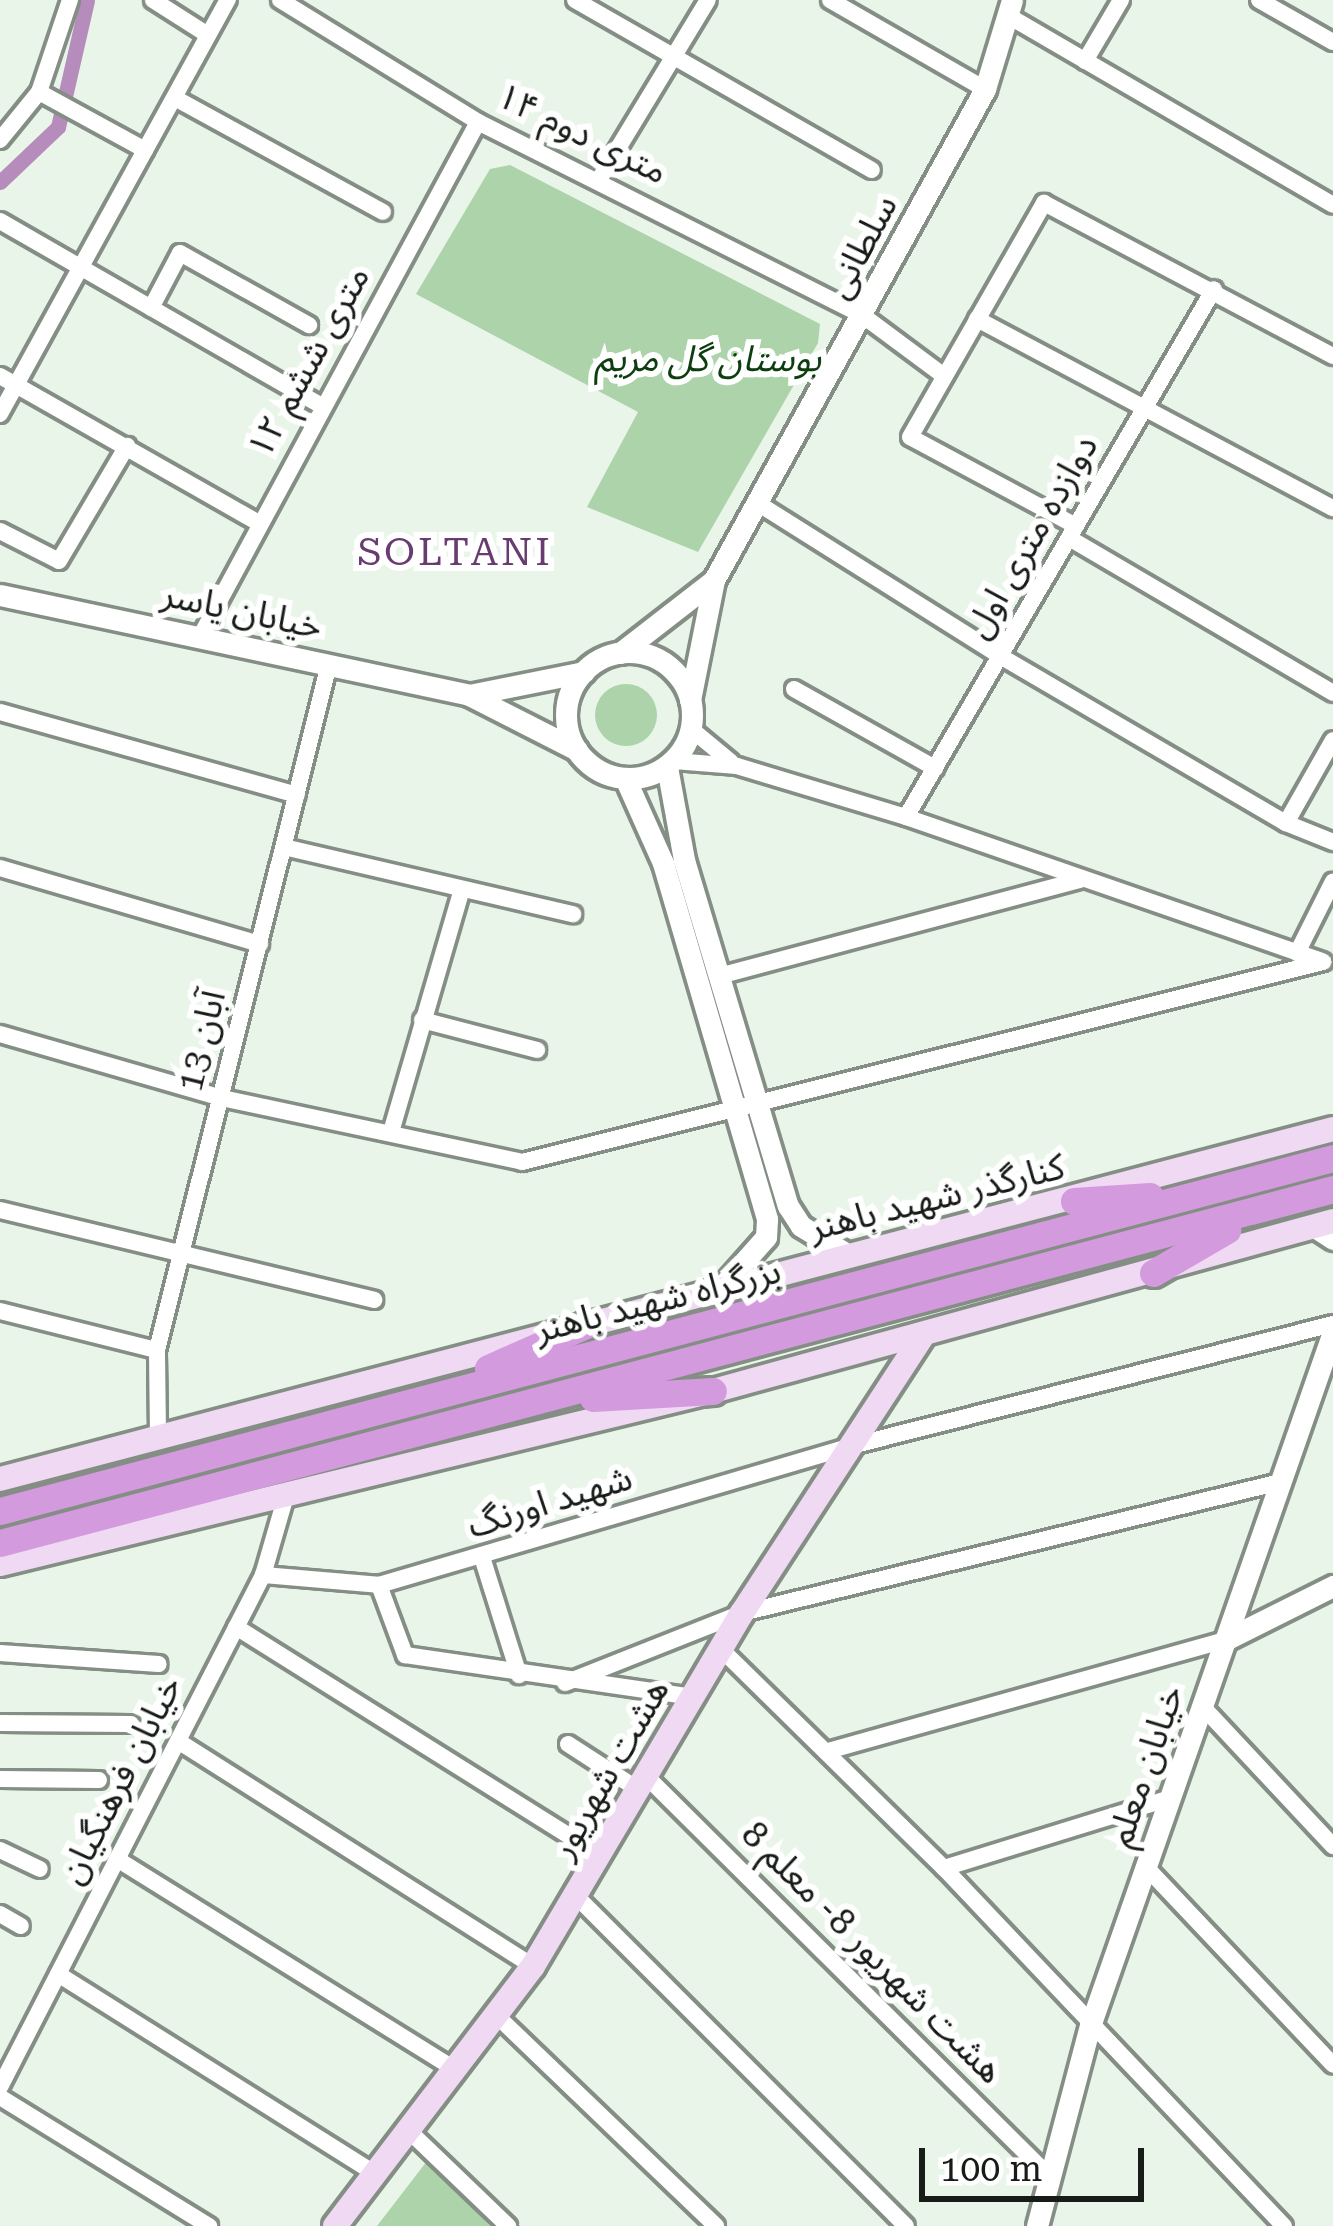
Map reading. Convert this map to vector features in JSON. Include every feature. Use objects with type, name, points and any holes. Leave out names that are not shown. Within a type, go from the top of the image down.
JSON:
[{"type":"highway","name":"بزرگراه شهید باهنر","points":[[0,1511],[1333,1158]]},
{"type":"highway","name":"بزرگراه شهید باهنر","points":[[0,1543],[1333,1189]]},
{"type":"highway","points":[[1074,1201],[1214,1191]]},
{"type":"highway","points":[[1153,1273],[1259,1212]]},
{"type":"highway","points":[[414,1401],[588,1324]]},
{"type":"highway","points":[[529,1402],[713,1390]]},
{"type":"main road","name":"کنارگذر شهید باهنر","points":[[0,1479],[1074,1201],[1333,1129]]},
{"type":"main road","points":[[0,1564],[713,1390],[1326,1229]]},
{"type":"main road","name":"هشت شهریور","points":[[335,2226],[533,1966],[742,1613],[925,1334]]},
{"type":"street","points":[[0,140],[39,92],[70,0]]},
{"type":"street","points":[[153,0],[208,35]]},
{"type":"street","points":[[0,414],[8,381],[82,269],[228,0]]},
{"type":"street","name":"۱۴ متری دوم","points":[[280,0],[478,122],[600,178],[862,315],[944,376]]},
{"type":"street","points":[[574,0],[872,170]]},
{"type":"street","points":[[600,178],[708,0]]},
{"type":"street","points":[[830,0],[985,89]]},
{"type":"street","points":[[1085,61],[1121,0]]},
{"type":"street","points":[[1259,0],[1333,42]]},
{"type":"street","points":[[1012,9],[1085,61],[1333,205]]},
{"type":"street","name":"سلطانی","points":[[714,580],[985,89],[1012,9]]},
{"type":"street","points":[[39,92],[145,150]]},
{"type":"street","points":[[175,98],[383,212]]},
{"type":"street","name":"۱۲ متری ششم","points":[[201,635],[478,122]]},
{"type":"street","points":[[1333,356],[1044,203],[910,436],[1333,693]]},
{"type":"street","points":[[0,220],[322,407]]},
{"type":"street","points":[[151,308],[180,253],[309,325]]},
{"type":"street","name":"دوازده متری اول","points":[[906,818],[1214,289]]},
{"type":"street","points":[[977,319],[1148,404],[1333,508]]},
{"type":"street","points":[[8,381],[259,523]]},
{"type":"street","points":[[0,531],[59,561],[127,446]]},
{"type":"street","points":[[759,504],[1000,656],[1286,823],[1333,842]]},
{"type":"street","points":[[714,580],[620,653],[584,672],[568,699],[578,750],[604,773],[625,778],[671,764],[737,766],[906,818],[1328,964]]},
{"type":"street","points":[[714,580],[690,700],[691,729],[671,764],[718,976],[788,1206],[801,1226],[850,1256]]},
{"type":"street","name":"خیابان یاسر","points":[[0,595],[470,695],[578,750]]},
{"type":"street","points":[[620,653],[655,657],[674,669],[690,700]]},
{"type":"street","name":"13 آبان","points":[[158,1436],[157,1350],[329,664]]},
{"type":"street","name":"خیابان یاسر","points":[[470,695],[584,672]]},
{"type":"street","points":[[794,689],[934,767]]},
{"type":"street","points":[[0,712],[296,795]]},
{"type":"street","points":[[691,729],[737,766]]},
{"type":"street","points":[[1286,823],[1333,740]]},
{"type":"street","points":[[625,778],[663,863],[766,1237],[719,1290]]},
{"type":"street","points":[[284,847],[461,892],[573,914]]},
{"type":"street","points":[[0,868],[260,944]]},
{"type":"street","points":[[718,976],[1081,880]]},
{"type":"street","points":[[1297,953],[1333,880]]},
{"type":"street","points":[[392,1132],[461,892]]},
{"type":"street","points":[[0,1034],[222,1098],[522,1162],[1328,964]]},
{"type":"street","points":[[422,1020],[537,1051]]},
{"type":"street","points":[[0,1210],[374,1300]]},
{"type":"street","points":[[0,1311],[157,1350]]},
{"type":"street","name":"شهید اورنگ","points":[[263,1575],[379,1585],[851,1447],[1333,1328]]},
{"type":"street","name":"خیابان معلم","points":[[1037,2226],[1090,2026],[1333,1328]]},
{"type":"street","points":[[565,1683],[742,1613],[1280,1482]]},
{"type":"street","name":"خیابان فرهنگیان","points":[[0,2087],[263,1575],[286,1496]]},
{"type":"street","points":[[482,1557],[519,1675]]},
{"type":"street","points":[[379,1585],[405,1655],[565,1683],[693,1697]]},
{"type":"street","points":[[828,1751],[1225,1640],[1331,1591]]},
{"type":"street","points":[[236,1627],[601,1856]]},
{"type":"street","points":[[722,1649],[944,1868],[1284,2226]]},
{"type":"street","points":[[0,1653],[159,1664]]},
{"type":"street","points":[[1202,1706],[1333,1846]]},
{"type":"street","points":[[0,1723],[131,1724]]},
{"type":"street","points":[[178,1742],[533,1966]]},
{"type":"street","name":"هشت شهریور 8- معلم 8","points":[[568,1744],[643,1784],[1050,2177]]},
{"type":"street","points":[[0,1780],[99,1780]]},
{"type":"street","points":[[944,1868],[1170,1798]]},
{"type":"street","points":[[0,1850],[40,1869]]},
{"type":"street","points":[[117,1859],[454,2069]]},
{"type":"street","points":[[1146,1867],[1333,2065]]},
{"type":"street","points":[[577,1898],[906,2226]]},
{"type":"street","points":[[0,1914],[21,1926]]},
{"type":"street","points":[[58,1974],[375,2174]]},
{"type":"street","points":[[496,2015],[716,2226]]},
{"type":"street","points":[[0,2097],[209,2226]]},
{"type":"street","points":[[408,2130],[508,2226]]},
{"type":"green space","name":"بوستان گل مریم","points":[[510,165],[820,324],[818,343],[698,552],[587,507],[638,412],[416,294],[490,169]]},
{"type":"green space","points":[[626,684],[648,693],[657,715],[648,737],[626,746],[604,737],[595,715],[604,693]]},
{"type":"green space","points":[[427,2161],[490,2226],[377,2226]]},
{"type":"waterway","points":[[0,182],[58,127],[87,0]]},
{"type":"district","name":"SOLTANI","points":[[455,552]]}]
